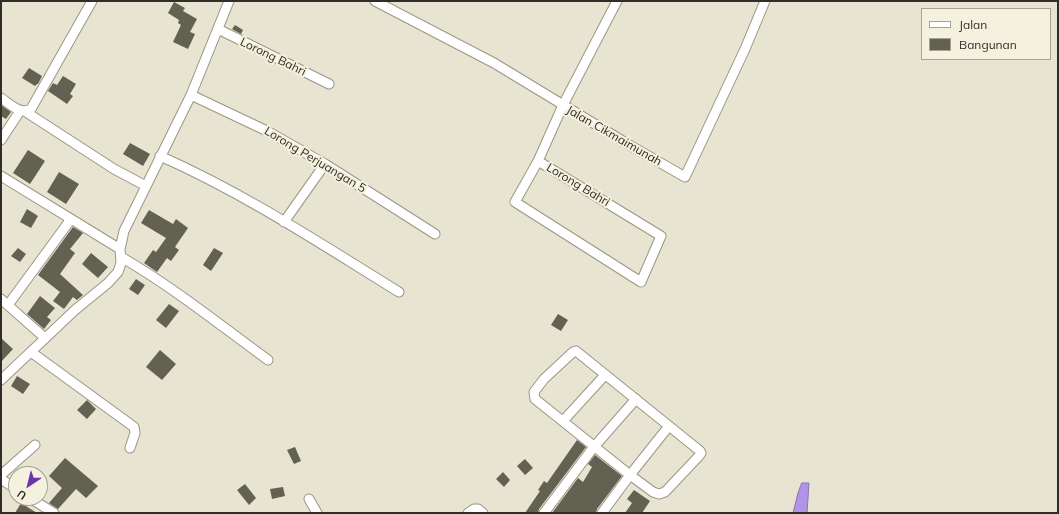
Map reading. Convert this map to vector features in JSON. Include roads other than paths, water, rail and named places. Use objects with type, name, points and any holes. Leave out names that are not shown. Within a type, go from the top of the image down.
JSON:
[{"type":"street","points":[[1,140],[23,111],[31,109],[92,1]]},
{"type":"street","points":[[1,380],[75,310],[108,283],[118,272],[124,231],[191,95],[229,1]]},
{"type":"street","name":"Jalan Cikmaimunah","points":[[375,1],[494,63],[685,177],[745,49],[765,1]]},
{"type":"street","points":[[538,161],[563,105],[617,1]]},
{"type":"street","name":"Lorong Bahri","points":[[218,30],[328,84]]},
{"type":"street","name":"Lorong Perjuangan 5","points":[[191,95],[267,131],[325,164],[435,234]]},
{"type":"street","points":[[1,98],[114,169],[146,186]]},
{"type":"street","points":[[160,156],[231,190],[399,292]]},
{"type":"street","name":"Lorong Bahri","points":[[538,161],[661,236],[641,282],[516,202],[538,161]]},
{"type":"street","points":[[284,222],[325,164]]},
{"type":"street","points":[[1,176],[71,219],[121,253],[268,360]]},
{"type":"street","points":[[45,338],[4,302],[71,219]]},
{"type":"street","points":[[576,351],[581,354],[605,375],[698,448],[701,453],[670,488],[662,493],[657,494],[653,492],[630,475],[535,399],[534,392],[544,379],[573,352],[576,351]]},
{"type":"street","points":[[31,352],[134,427],[135,433],[130,448]]},
{"type":"street","points":[[563,421],[605,375]]},
{"type":"street","points":[[544,513],[594,446],[636,399]]},
{"type":"street","points":[[602,513],[669,426]]},
{"type":"street","points":[[1,475],[35,445]]},
{"type":"street","points":[[309,499],[317,513]]},
{"type":"street","points":[[43,506],[54,513]]},
{"type":"street","points":[[468,513],[474,509],[478,509],[483,513]]}]
